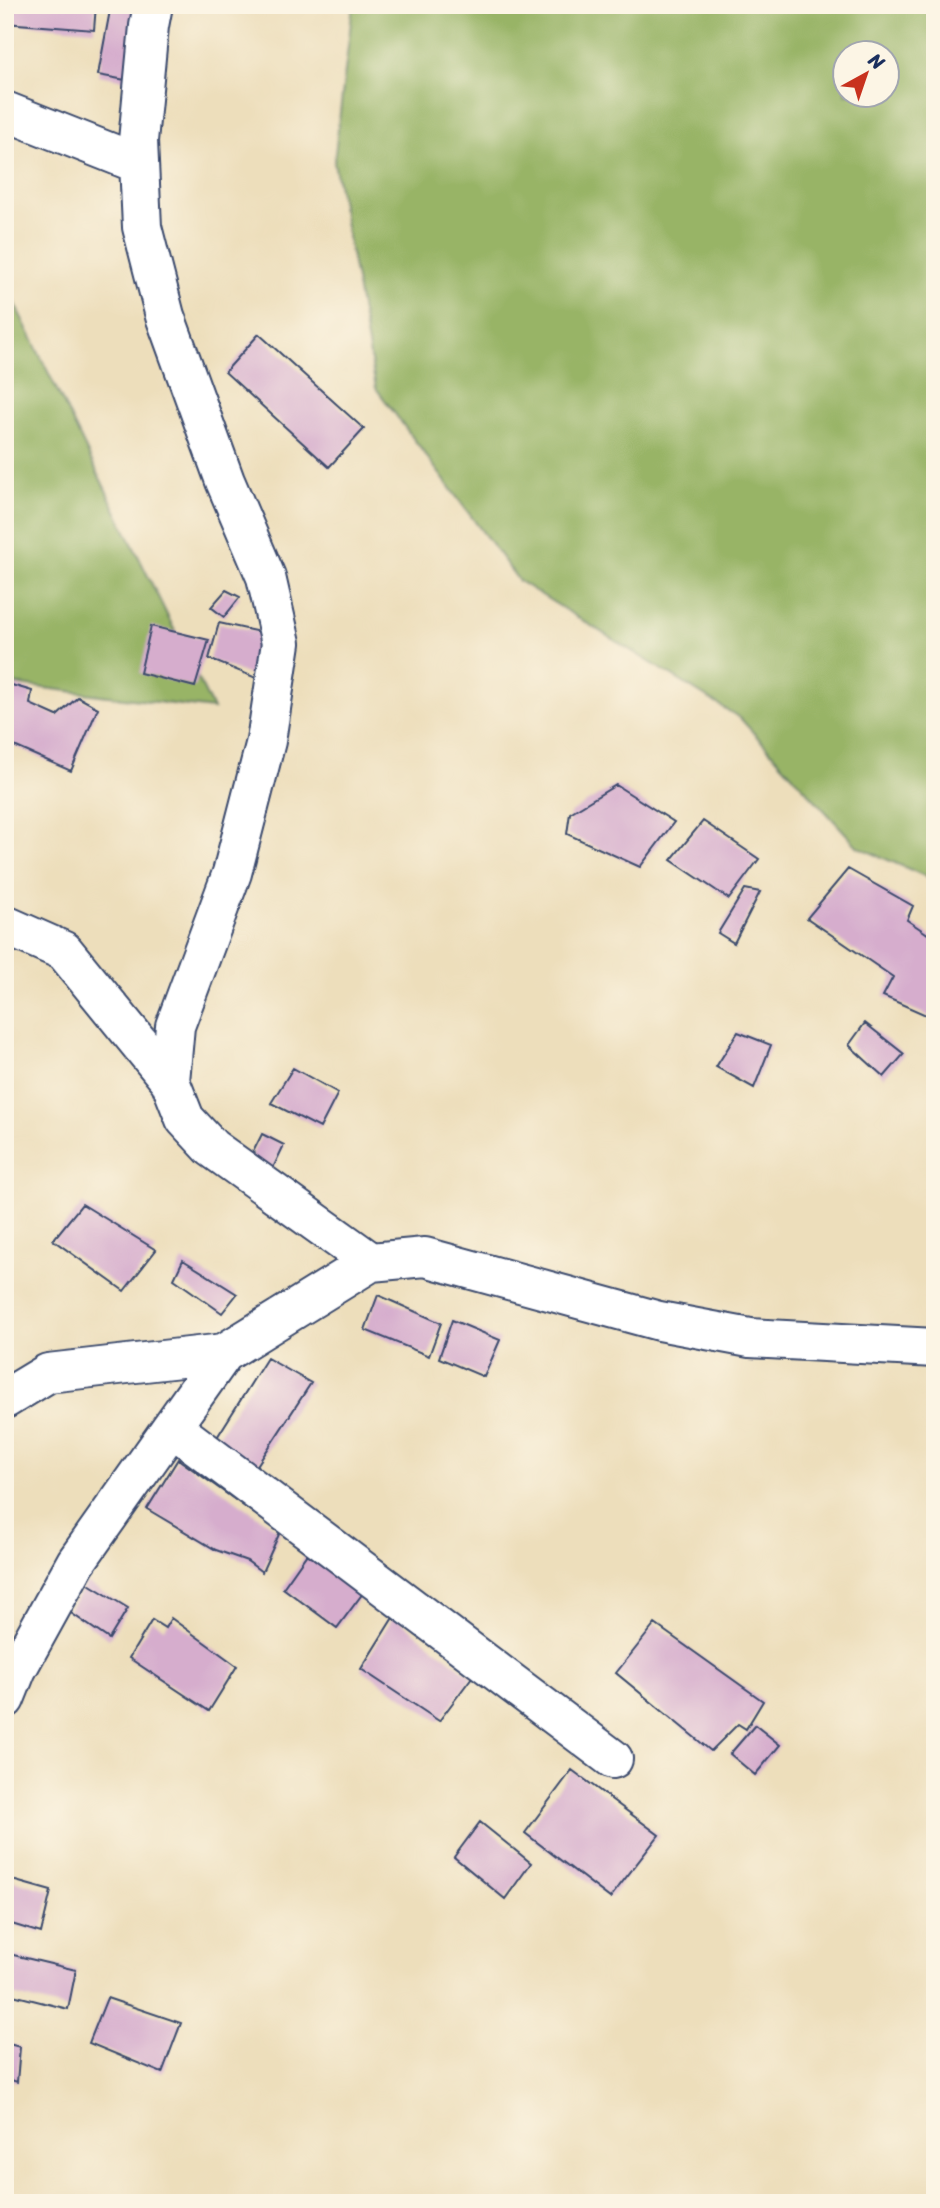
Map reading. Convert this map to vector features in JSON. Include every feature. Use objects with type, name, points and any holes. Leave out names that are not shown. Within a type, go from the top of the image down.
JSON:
[{"type":"street","points":[[153,5],[139,129],[142,227],[165,316],[225,481],[266,577],[281,643],[256,781],[232,873],[175,1026],[170,1081]]},
{"type":"street","points":[[5,111],[139,164]]},
{"type":"street","points":[[5,925],[64,951],[170,1081],[185,1119],[212,1148],[371,1262]]},
{"type":"street","points":[[5,1699],[17,1669],[76,1562],[224,1353],[371,1262],[425,1257],[659,1321],[750,1338],[935,1348]]},
{"type":"street","points":[[5,1399],[48,1373],[224,1353]]},
{"type":"street","points":[[172,1427],[613,1759]]},
{"type":"green space","points":[[353,5],[935,5],[935,877],[932,879],[858,847],[740,718],[519,581],[376,388],[334,162]]},
{"type":"green space","points":[[5,290],[9,292],[213,709],[12,684],[5,678]]},
{"type":"building","points":[[5,5],[96,5],[94,30],[5,23]]},
{"type":"building","points":[[111,5],[144,5],[131,81],[98,75]]},
{"type":"building","points":[[259,334],[364,429],[329,467],[225,372]]},
{"type":"building","points":[[226,590],[240,597],[224,617],[211,607]]},
{"type":"building","points":[[219,623],[269,634],[256,678],[209,659]]},
{"type":"building","points":[[151,626],[209,640],[195,687],[140,673]]},
{"type":"building","points":[[5,683],[32,691],[30,704],[57,716],[78,697],[98,708],[71,771],[5,742]]},
{"type":"building","points":[[616,785],[674,822],[640,867],[567,834],[570,813]]},
{"type":"building","points":[[703,821],[759,859],[729,899],[671,860]]},
{"type":"building","points":[[848,869],[913,906],[907,920],[935,939],[935,1019],[883,996],[893,977],[807,918]]},
{"type":"building","points":[[745,889],[760,892],[734,943],[718,933]]},
{"type":"building","points":[[865,1023],[904,1054],[884,1077],[849,1045]]},
{"type":"building","points":[[738,1032],[771,1045],[754,1088],[716,1067]]},
{"type":"building","points":[[293,1068],[338,1093],[320,1128],[271,1103]]},
{"type":"building","points":[[262,1134],[284,1145],[273,1168],[250,1158]]},
{"type":"building","points":[[82,1204],[156,1250],[124,1291],[53,1240]]},
{"type":"building","points":[[183,1260],[237,1294],[222,1313],[174,1279]]},
{"type":"building","points":[[378,1295],[441,1323],[429,1356],[365,1330]]},
{"type":"building","points":[[452,1320],[500,1340],[484,1377],[439,1358]]},
{"type":"building","points":[[267,1358],[311,1383],[256,1467],[216,1439]]},
{"type":"building","points":[[178,1459],[280,1532],[262,1572],[247,1561],[216,1550],[147,1509]]},
{"type":"building","points":[[307,1554],[363,1593],[337,1628],[283,1588]]},
{"type":"building","points":[[87,1583],[128,1608],[109,1639],[68,1611]]},
{"type":"building","points":[[394,1616],[472,1677],[439,1721],[361,1669]]},
{"type":"building","points":[[171,1618],[237,1666],[209,1711],[129,1658],[152,1620],[165,1628]]},
{"type":"building","points":[[655,1624],[763,1701],[746,1729],[738,1724],[711,1751],[616,1673]]},
{"type":"building","points":[[755,1725],[780,1745],[755,1775],[730,1754]]},
{"type":"building","points":[[572,1770],[659,1835],[610,1898],[525,1833]]},
{"type":"building","points":[[480,1822],[531,1863],[505,1899],[454,1857]]},
{"type":"building","points":[[5,1878],[51,1891],[41,1933],[5,1922]]},
{"type":"building","points":[[5,1953],[76,1970],[68,2009],[5,1993]]},
{"type":"building","points":[[107,1998],[181,2023],[162,2073],[89,2043]]},
{"type":"building","points":[[5,2043],[20,2047],[17,2082],[5,2078]]}]
